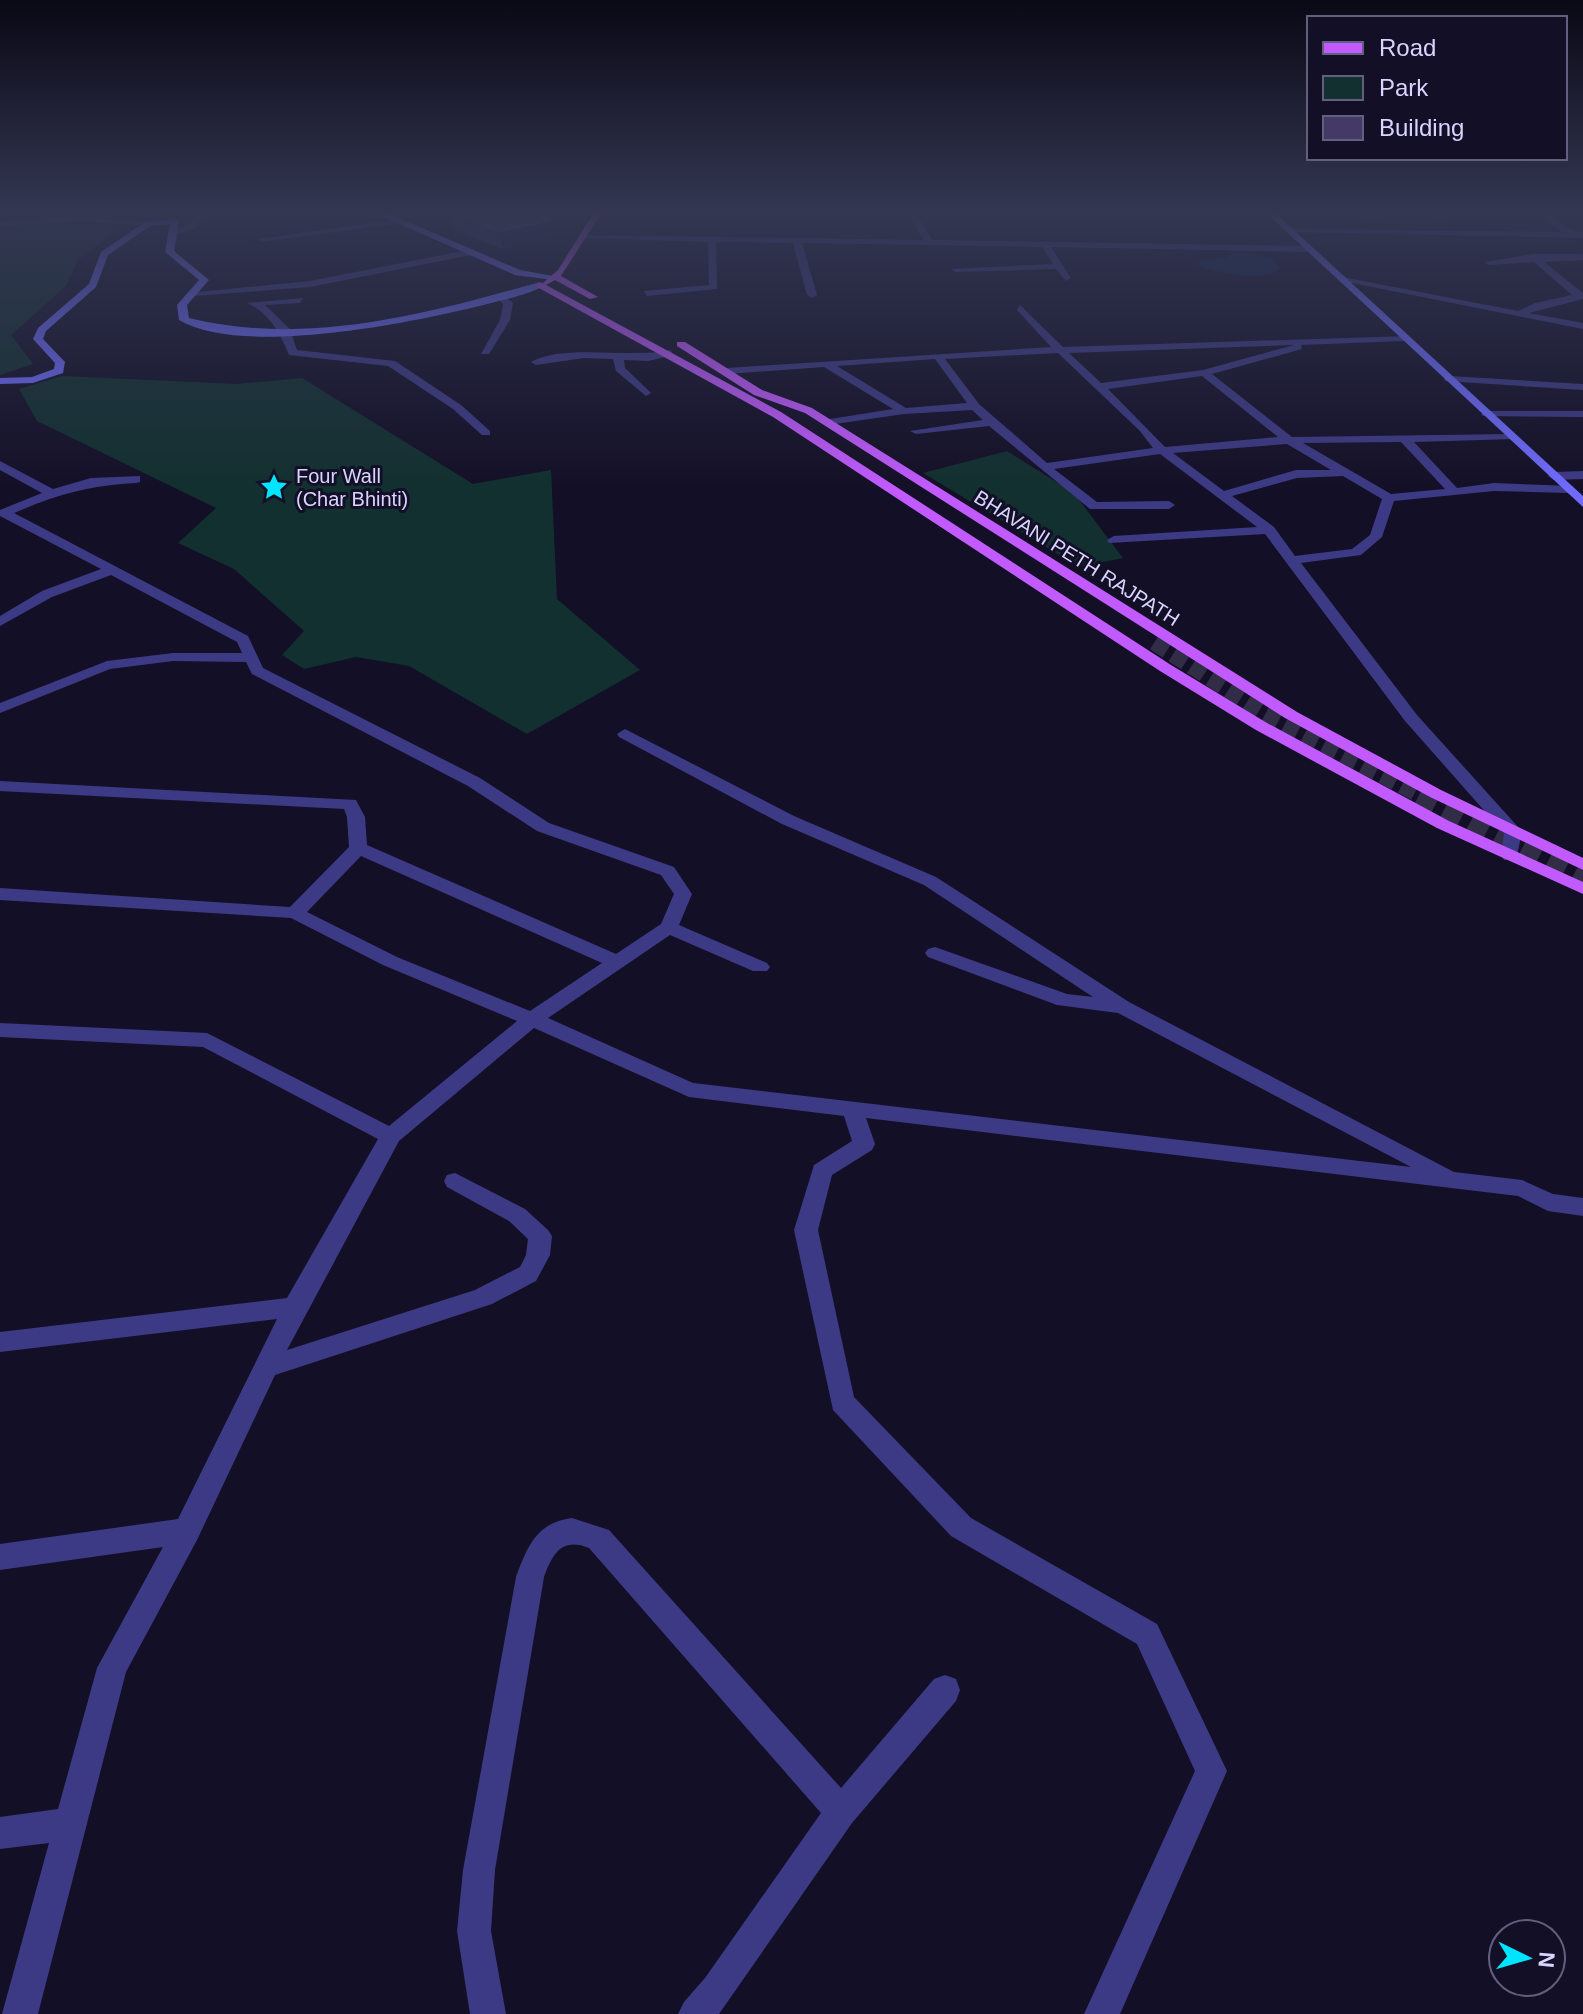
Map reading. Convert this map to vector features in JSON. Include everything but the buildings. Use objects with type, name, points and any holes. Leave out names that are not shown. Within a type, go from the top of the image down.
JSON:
[{"type":"main road","points":[[574,303],[670,353],[821,441],[1214,698],[1337,770],[1583,889]]},
{"type":"main road","points":[[604,303],[610,306]]},
{"type":"main road","name":"BHAVANI PETH RAJPATH","points":[[663,335],[792,408],[808,410],[828,422],[1108,603],[1294,716],[1513,832],[1583,865]]},
{"type":"main road","points":[[792,408],[809,425],[1154,643]]},
{"type":"street","points":[[0,381],[33,380],[59,371],[60,362],[38,339],[42,330],[73,303]]},
{"type":"street","points":[[242,303],[257,303],[286,331],[293,353],[391,363],[457,407],[486,433]]},
{"type":"street","points":[[212,304],[182,305],[184,320],[237,332],[286,331],[385,321],[473,303]]},
{"type":"street","points":[[485,352],[505,320],[508,303]]},
{"type":"street","points":[[1367,303],[1583,503]]},
{"type":"street","points":[[1461,303],[1583,326]]},
{"type":"street","points":[[1518,314],[1548,303]]},
{"type":"street","points":[[1020,308],[1061,352],[1144,429],[1160,449],[1269,530],[1411,718],[1513,832],[1510,856]]},
{"type":"street","points":[[727,371],[938,356],[1404,338]]},
{"type":"street","points":[[1097,387],[1204,373],[1297,348],[1307,340]]},
{"type":"street","points":[[536,362],[584,355],[648,358],[670,353]]},
{"type":"street","points":[[618,356],[620,369],[646,393]]},
{"type":"street","points":[[938,356],[975,406],[991,422],[1098,508],[1169,505]]},
{"type":"street","points":[[824,363],[904,411]]},
{"type":"street","points":[[1204,373],[1289,440],[1389,498],[1494,487],[1568,489]]},
{"type":"street","points":[[1449,379],[1583,387]]},
{"type":"street","points":[[828,422],[904,411],[975,406]]},
{"type":"street","points":[[1487,414],[1583,414]]},
{"type":"street","points":[[916,431],[991,422]]},
{"type":"street","points":[[1047,466],[1160,449],[1289,440],[1511,437]]},
{"type":"street","points":[[1404,439],[1454,492]]},
{"type":"street","points":[[4,470],[52,493]]},
{"type":"street","points":[[1223,495],[1296,474],[1345,474]]},
{"type":"street","points":[[1554,476],[1583,475]]},
{"type":"street","points":[[20,2014],[112,1668],[187,1531],[295,1307],[391,1136],[532,1019],[669,927],[683,894],[668,871],[543,827],[474,782],[257,671],[243,639],[4,513],[52,493],[91,482],[136,479]]},
{"type":"street","points":[[1292,560],[1356,552],[1376,537],[1389,498]]},
{"type":"street","points":[[1114,540],[1269,530]]},
{"type":"street","points":[[0,622],[47,594],[111,570]]},
{"type":"street","points":[[0,708],[107,665],[173,657],[251,658]]},
{"type":"street","points":[[625,734],[788,820],[930,881],[1122,1007],[1455,1180]]},
{"type":"street","points":[[0,786],[350,804],[356,817],[358,848],[295,913]]},
{"type":"street","points":[[358,848],[617,962]]},
{"type":"street","points":[[0,894],[295,913],[390,961],[532,1019],[689,1090],[1522,1188],[1548,1202],[1583,1207]]},
{"type":"street","points":[[669,927],[760,967]]},
{"type":"street","points":[[935,953],[1064,1000],[1122,1007]]},
{"type":"street","points":[[0,1030],[207,1040],[391,1136]]},
{"type":"street","points":[[852,1109],[864,1144],[822,1171],[806,1230],[842,1402],[961,1527],[1147,1634],[1211,1771],[1102,2014]]},
{"type":"street","points":[[265,1368],[483,1297],[528,1274],[538,1255],[540,1236],[517,1215],[455,1181]]},
{"type":"street","points":[[0,1342],[295,1307]]},
{"type":"street","points":[[488,2014],[474,1931],[479,1870],[530,1577],[541,1545],[559,1533],[580,1530],[599,1539],[841,1812]]},
{"type":"street","points":[[0,1557],[187,1531]]},
{"type":"street","points":[[696,2014],[717,1990],[841,1812],[945,1690]]},
{"type":"street","points":[[0,1833],[71,1824]]},
{"type":"green space","points":[[0,303],[47,303],[11,335],[33,364],[0,375]]},
{"type":"green space","points":[[62,376],[237,384],[302,378],[473,484],[551,470],[557,599],[640,670],[527,734],[409,666],[356,657],[304,669],[282,655],[304,631],[234,569],[178,543],[216,508],[37,421],[19,389]]},
{"type":"green space","points":[[1007,451],[1074,493],[1123,558],[1079,567],[923,473]]},
{"type":"tunnel","points":[[1154,643],[1265,714],[1422,797]]},
{"type":"tunnel","points":[[1419,795],[1583,881]]},
{"type":"place","name":"Four Wall (Char Bhinti)","points":[[274,487]]}]
